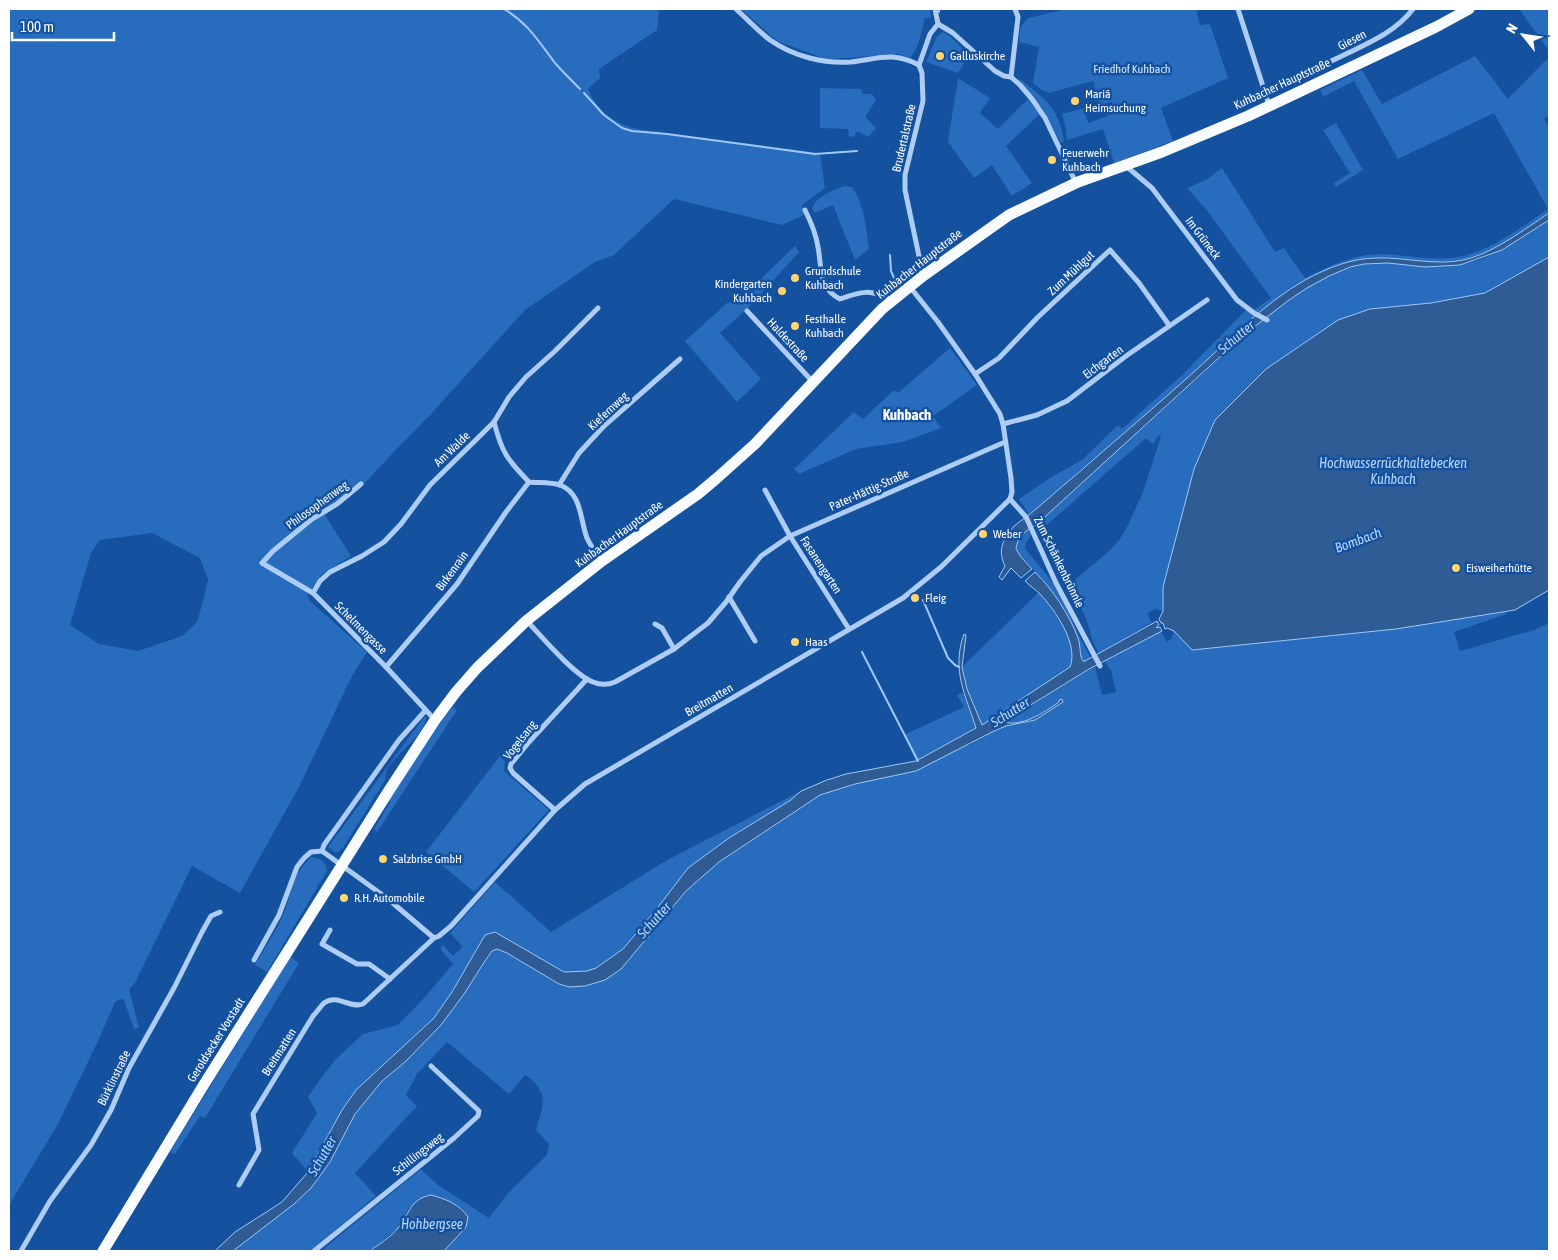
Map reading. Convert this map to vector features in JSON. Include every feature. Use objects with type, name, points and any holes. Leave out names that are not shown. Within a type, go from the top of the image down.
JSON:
[{"type":"main road","name":"Kuhbacher Hauptstraße","points":[[435,720],[477,668],[526,621],[602,561],[698,494],[755,444],[892,300],[1009,215],[1076,184],[1236,121],[1436,27],[1469,9]]},
{"type":"main road","name":"Geroldsecker Vorstadt","points":[[103,1251],[203,1086],[435,720]]},
{"type":"street","points":[[736,9],[769,39],[782,47],[815,60],[851,62],[877,57],[898,57],[919,65]]},
{"type":"street","points":[[935,9],[938,24],[953,33],[995,71],[1004,76],[1011,77],[1032,98],[1045,118],[1076,184]]},
{"type":"street","points":[[1011,77],[1018,17],[1015,9]]},
{"type":"street","points":[[1238,9],[1269,106]]},
{"type":"street","name":"Giesen","points":[[1265,90],[1311,71],[1364,45],[1397,27],[1414,9]]},
{"type":"street","name":"Brudertalstraße","points":[[923,276],[904,190],[905,175],[923,101],[922,72],[919,65],[930,34],[938,24]]},
{"type":"street","name":"Im Grüneck","points":[[1126,165],[1152,188],[1237,300],[1266,320]]},
{"type":"street","points":[[805,210],[814,230],[824,285],[830,294],[840,298],[859,292],[877,293],[892,300]]},
{"type":"street","name":"Zum Mühlgut","points":[[975,374],[999,358],[1110,250],[1139,283],[1169,325]]},
{"type":"street","points":[[909,286],[975,374],[1000,414],[1012,492],[1010,499]]},
{"type":"street","name":"Eichgarten","points":[[1003,424],[1037,415],[1067,401],[1169,325],[1207,300]]},
{"type":"street","name":"Am Walde","points":[[313,593],[320,581],[330,572],[362,556],[384,542],[401,524],[430,485],[494,422],[509,397],[526,377],[598,308]]},
{"type":"street","name":"Haldestraße","points":[[747,311],[813,382]]},
{"type":"street","name":"Kiefernweg","points":[[559,485],[579,454],[604,426],[680,359]]},
{"type":"street","points":[[494,422],[500,444],[510,462],[529,482],[559,485],[570,492],[581,511],[586,536],[602,561]]},
{"type":"street","name":"Pater-Hättig-Straße","points":[[790,536],[1005,442]]},
{"type":"street","name":"Birkenrain","points":[[386,667],[457,584],[529,482]]},
{"type":"street","name":"Philosophenweg","points":[[262,563],[273,551],[312,519],[337,504],[361,484]]},
{"type":"street","points":[[765,490],[790,536]]},
{"type":"street","name":"Zum Schänkenbrünnle","points":[[1010,499],[1026,517],[1056,583],[1100,666]]},
{"type":"street","name":"Breitmatten","points":[[239,1185],[260,1150],[253,1114],[313,1016],[325,1002],[338,1000],[356,1006],[363,1004],[434,938],[451,926],[555,810],[585,784],[903,598],[941,567],[1010,499]]},
{"type":"street","name":"Fasanengarten","points":[[526,621],[571,666],[587,679],[600,684],[610,684],[674,649],[708,623],[761,556],[790,536],[849,629]]},
{"type":"street","name":"Schelmengasse","points":[[262,563],[313,593],[435,720]]},
{"type":"street","points":[[729,598],[755,641]]},
{"type":"street","points":[[655,624],[662,628],[674,649]]},
{"type":"street","name":"Vogelsang","points":[[555,810],[510,768],[511,764],[529,742],[587,679]]},
{"type":"street","points":[[322,852],[324,845],[399,740],[425,710]]},
{"type":"street","points":[[254,960],[279,915],[297,867],[311,852],[322,852],[342,865],[388,899],[434,938]]},
{"type":"street","name":"Bürklinstraße","points":[[21,1251],[50,1201],[91,1145],[111,1110],[129,1068],[174,988],[211,916],[220,912]]},
{"type":"street","points":[[330,930],[322,944],[358,964],[369,964],[390,979]]},
{"type":"street","name":"Schillingsweg","points":[[314,1251],[454,1138],[478,1116],[479,1111],[431,1066]]},
{"type":"green space","points":[[9,9],[659,9],[657,30],[599,69],[600,78],[588,89],[601,110],[614,120],[636,129],[820,153],[825,188],[802,205],[804,215],[782,225],[674,199],[614,255],[595,262],[525,310],[431,414],[363,485],[325,515],[351,556],[322,574],[307,595],[310,601],[367,652],[352,676],[299,787],[240,893],[192,866],[135,983],[129,989],[139,1028],[134,1029],[124,1000],[120,999],[115,1002],[58,1124],[9,1205]],"holes":[[[152,533],[200,558],[208,580],[197,622],[182,636],[138,651],[99,644],[70,625],[91,553],[100,540]]]},
{"type":"green space","points":[[741,9],[930,9],[931,18],[925,18],[918,44],[910,58],[898,54],[832,59],[820,57],[777,41]]},
{"type":"green space","name":"Friedhof Kuhbach","points":[[1066,9],[1196,9],[1200,25],[1210,24],[1228,78],[1161,108],[1173,141],[1114,163],[1103,129],[1067,140],[1062,114],[1084,108],[1088,123],[1108,116],[1106,110],[1114,108],[1112,102],[1099,105],[1093,81],[1049,93],[1042,90],[1033,83],[1039,47],[1019,42],[1020,28],[1028,18]]},
{"type":"green space","points":[[1519,9],[1549,9],[1549,51]]},
{"type":"green space","points":[[943,32],[951,37],[969,55],[958,73],[926,62],[937,36]]},
{"type":"green space","points":[[1475,56],[1508,99],[1549,57],[1549,116],[1544,119],[1549,127],[1549,213],[1497,247],[1475,257],[1454,262],[1368,258],[1340,264],[1305,280],[1261,311],[1166,397],[1048,500],[1029,514],[1019,499],[1053,476],[1082,460],[1118,425],[1122,429],[1182,375],[1250,306],[1254,310],[1271,298],[1205,208],[1187,188],[1206,180],[1222,168],[1275,252],[1284,248],[1305,278],[1340,262],[1367,255],[1386,254],[1423,258],[1463,256],[1502,240],[1548,209],[1494,113],[1398,159],[1354,81],[1323,97],[1320,90],[1362,70],[1382,104]]},
{"type":"green space","points":[[958,78],[990,98],[980,113],[998,129],[1028,99],[1040,114],[1006,146],[1032,183],[1012,196],[992,165],[974,178],[948,142]]},
{"type":"green space","points":[[1020,79],[1050,105],[1059,120],[1064,141],[1061,143],[1044,111],[1019,81]]},
{"type":"green space","points":[[820,88],[861,89],[863,94],[872,94],[876,100],[865,117],[876,128],[868,137],[857,131],[854,137],[849,136],[848,129],[820,128]]},
{"type":"green space","points":[[1336,123],[1363,170],[1336,187],[1334,183],[1350,173],[1323,130]]},
{"type":"green space","points":[[844,186],[852,187],[860,201],[866,225],[869,249],[855,260],[833,205],[815,213],[812,209],[821,197]]},
{"type":"green space","points":[[1549,220],[1549,268],[1477,575],[1507,614],[1454,632],[1460,651],[1534,630],[1549,623],[1549,1251],[444,1251],[466,1227],[468,1217],[409,1208],[398,1228],[370,1251],[321,1251],[421,1169],[438,1185],[489,1218],[508,1193],[547,1155],[549,1144],[536,1130],[541,1114],[542,1100],[541,1093],[533,1081],[525,1075],[509,1094],[447,1042],[417,1074],[406,1095],[417,1106],[355,1173],[376,1196],[310,1251],[233,1251],[294,1204],[311,1188],[330,1162],[355,1114],[382,1081],[405,1062],[441,1025],[492,951],[497,949],[507,953],[559,984],[569,987],[585,986],[663,920],[686,891],[719,862],[820,795],[969,745],[1006,726],[1035,720],[1059,702],[1025,721],[1002,723],[1095,666],[1102,695],[1116,692],[1111,670],[1104,661],[1161,632],[1167,642],[1171,639],[1174,631],[1167,628],[1161,618],[1163,611],[1155,609],[1148,613],[1151,623],[1099,653],[1092,640],[1085,616],[1072,593],[1070,584],[1109,551],[1120,539],[1143,492],[1161,436],[1159,435],[1153,444],[1146,438],[1041,530],[1037,524],[1261,321],[1313,283],[1365,264],[1386,263],[1440,267],[1470,262],[1494,253],[1517,241]]},
{"type":"green space","points":[[795,246],[799,252],[749,307],[720,333],[761,379],[737,402],[685,341],[727,303],[737,302]]},
{"type":"green space","points":[[950,348],[977,385],[933,416],[941,428],[903,442],[856,449],[799,474],[794,469],[854,412],[863,419],[894,390],[898,393]]},
{"type":"green space","points":[[1028,529],[1031,535],[1025,548],[1051,580],[1059,594],[1091,658],[1085,661],[1081,660],[1078,638],[1059,601],[1043,580],[1017,552],[1016,544]]},
{"type":"green space","points":[[1039,592],[1064,627],[1071,647],[1070,667],[982,726],[967,689],[962,667]]},
{"type":"green space","points":[[963,693],[976,728],[916,761],[904,735],[964,707],[957,695]]},
{"type":"green space","points":[[453,707],[457,710],[377,832],[374,829],[389,804],[391,793]]},
{"type":"green space","points":[[424,717],[426,717],[422,730],[392,762],[388,768],[385,780],[343,848],[335,852],[328,847]]},
{"type":"green space","points":[[500,756],[505,762],[504,771],[549,810],[474,892],[426,852]]},
{"type":"green space","points":[[801,791],[791,800],[729,838],[688,868],[623,949],[596,968],[587,971],[564,972],[495,932],[485,935],[452,992],[434,1018],[356,1090],[342,1110],[308,1172],[292,1153],[317,1113],[308,1097],[321,1078],[336,1059],[363,1034],[398,1025],[425,997],[453,964],[440,949],[443,945],[453,956],[463,947],[450,933],[495,882],[551,932],[667,860]]},
{"type":"green space","points":[[312,857],[322,861],[327,871],[267,972],[255,965],[282,918],[293,885],[301,869]]},
{"type":"green space","points":[[290,957],[299,963],[205,1118],[200,1116],[175,1154],[170,1152]]},
{"type":"water","name":"Schutter","points":[[1549,213],[1549,220],[1502,250],[1460,265],[1425,267],[1388,263],[1364,264],[1350,267],[1307,288],[1245,334],[1037,524],[1023,534],[1018,540],[1016,549],[1032,569],[1021,578],[1011,568],[1002,580],[999,577],[1005,566],[1001,555],[1002,545],[1014,526],[1039,507],[1151,410],[1247,322],[1290,289],[1340,264],[1368,258],[1453,262],[1474,257],[1508,240]]},
{"type":"water","name":"Hochwasserrückhaltebecken Kuhbach","points":[[1549,257],[1549,590],[1515,610],[1396,629],[1192,650],[1174,631],[1165,629],[1159,619],[1163,611],[1163,587],[1194,469],[1215,420],[1266,369],[1338,320],[1370,309],[1431,303],[1485,293]]},
{"type":"water","name":"Schutter","points":[[1035,572],[1054,594],[1070,620],[1078,638],[1083,661],[1157,621],[1159,625],[1156,627],[1160,627],[1162,631],[1089,669],[1003,722],[1018,723],[1025,721],[1062,699],[1063,702],[1035,720],[1006,726],[994,731],[916,771],[855,784],[820,795],[719,862],[686,891],[621,969],[605,980],[585,986],[569,987],[559,984],[507,953],[497,949],[492,951],[441,1025],[405,1062],[382,1081],[355,1114],[330,1162],[311,1188],[294,1204],[233,1251],[215,1251],[235,1232],[282,1202],[308,1172],[342,1110],[356,1090],[434,1018],[452,992],[485,935],[495,932],[564,972],[587,971],[596,968],[623,949],[688,868],[729,838],[791,800],[801,791],[846,774],[916,761],[976,728],[964,694],[959,671],[960,647],[964,634],[966,635],[962,667],[967,689],[982,725],[1070,667],[1072,658],[1071,648],[1064,628],[1046,601],[1025,581]]},
{"type":"water","name":"Hohbergsee","points":[[431,1195],[452,1203],[468,1217],[466,1227],[444,1251],[370,1251],[395,1231],[414,1203]]},
{"type":"waterway","points":[[504,9],[520,20],[555,63],[580,89]]},
{"type":"waterway","points":[[584,93],[604,115],[622,128],[632,131],[815,154],[857,151]]},
{"type":"waterway","points":[[890,255],[891,271],[898,287]]},
{"type":"waterway","points":[[923,600],[948,658],[959,667]]},
{"type":"waterway","points":[[862,652],[918,761]]},
{"type":"place","name":"Galluskirche","points":[[940,56]]},
{"type":"place","name":"Mariä Heimsuchung","points":[[1075,101]]},
{"type":"place","name":"Feuerwehr Kuhbach","points":[[1052,160]]},
{"type":"place","name":"Grundschule Kuhbach","points":[[795,278]]},
{"type":"place","name":"Kindergarten Kuhbach","points":[[782,291]]},
{"type":"place","name":"Festhalle Kuhbach","points":[[795,326]]},
{"type":"place","name":"Weber","points":[[983,534]]},
{"type":"place","name":"Eisweiherhütte","points":[[1456,568]]},
{"type":"place","name":"Fleig","points":[[915,598]]},
{"type":"place","name":"Haas","points":[[795,642]]},
{"type":"place","name":"Salzbrise GmbH","points":[[383,859]]},
{"type":"place","name":"R.H. Automobile","points":[[344,898]]},
{"type":"district","name":"Kuhbach","points":[[907,415]]},
{"type":"water label","name":"Bombach","points":[[1358,540]]}]
